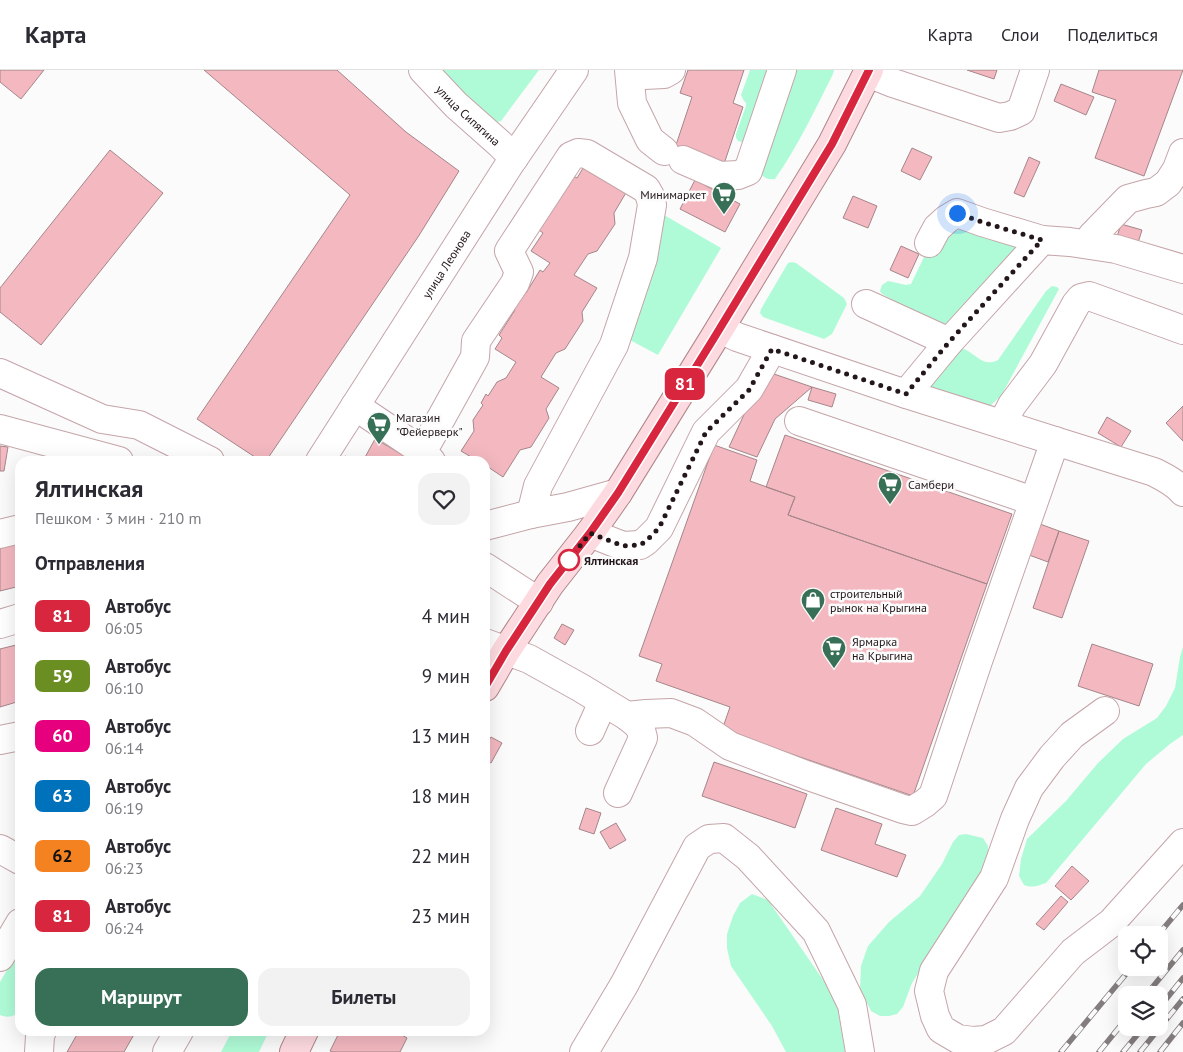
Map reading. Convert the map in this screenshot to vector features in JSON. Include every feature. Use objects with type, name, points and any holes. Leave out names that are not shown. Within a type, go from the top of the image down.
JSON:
[{"type":"main road","points":[[490,669],[496,647],[539,602],[550,584],[590,533],[618,493],[832,144],[868,71]]},
{"type":"main road","points":[[294,1052],[302,1036]]},
{"type":"street","name":"улица Сипягина","points":[[423,70],[456,105],[514,158]]},
{"type":"street","name":"улица Леонова","points":[[323,456],[514,158],[574,70]]},
{"type":"street","points":[[629,70],[632,103],[650,140],[673,155],[720,176],[738,175],[748,171],[782,70]]},
{"type":"street","points":[[638,70],[644,74],[664,74],[671,70]]},
{"type":"street","points":[[868,71],[893,83],[999,118],[1021,111],[1035,70]]},
{"type":"street","points":[[355,406],[426,456],[429,440],[475,358],[476,341],[515,283],[518,272],[510,252],[571,156],[578,153],[586,154],[646,190],[652,205],[643,258],[614,345],[538,486],[530,514]]},
{"type":"street","points":[[1088,244],[1092,236],[1128,199],[1156,192],[1168,182],[1177,168],[1183,153]]},
{"type":"street","points":[[929,243],[937,228],[957,213],[1042,240],[1088,244],[1183,269]]},
{"type":"street","points":[[906,394],[949,342],[1042,240]]},
{"type":"street","points":[[1002,424],[1012,406],[1043,364],[1081,298],[1089,296],[1183,330]]},
{"type":"street","points":[[866,304],[949,342]]},
{"type":"street","points":[[720,329],[772,349],[906,394],[1154,472],[1183,492]]},
{"type":"street","points":[[590,533],[623,546],[640,545],[659,528],[706,432],[749,390],[772,349]]},
{"type":"street","points":[[0,373],[102,420],[139,425],[200,456]]},
{"type":"street","points":[[799,421],[1034,501]]},
{"type":"street","points":[[0,429],[100,456]]},
{"type":"street","points":[[627,716],[670,714],[695,722],[730,746],[902,809],[912,811],[925,803],[933,796],[1055,441]]},
{"type":"street","points":[[490,525],[530,514],[568,507],[618,493]]},
{"type":"street","points":[[0,534],[15,530]]},
{"type":"street","points":[[490,570],[539,602]]},
{"type":"street","points":[[0,624],[15,620]]},
{"type":"street","points":[[496,647],[529,659],[554,672],[637,724],[643,738],[618,793]]},
{"type":"street","points":[[590,731],[603,702]]},
{"type":"street","points":[[1105,711],[1072,735],[1052,757],[1029,788],[1014,820],[994,878],[934,971],[929,991],[935,1016],[941,1029],[958,1039],[973,1041],[986,1040],[1004,1030],[1073,952],[1112,923],[1183,843]]},
{"type":"street","points":[[0,740],[15,737]]},
{"type":"street","points":[[584,1052],[624,984],[697,846],[709,839],[724,838],[748,857],[816,931],[852,1005],[860,1052]]},
{"type":"street","points":[[0,849],[15,857]]},
{"type":"street","points":[[0,956],[15,930]]},
{"type":"street","points":[[39,1052],[40,1036]]},
{"type":"street","points":[[167,1052],[176,1036]]},
{"type":"green space","points":[[432,70],[539,70],[501,121],[493,123]]},
{"type":"green space","points":[[750,70],[774,70],[745,143],[738,141],[736,134],[746,106],[741,95]]},
{"type":"green space","points":[[794,70],[834,70],[791,154],[775,179],[768,179],[760,173]]},
{"type":"green space","points":[[664,215],[721,248],[658,355],[628,339]]},
{"type":"green space","points":[[973,228],[1020,248],[944,328],[882,294],[880,291],[882,285],[888,281],[906,285],[911,284],[924,257],[951,233],[961,229]]},
{"type":"green space","points":[[792,262],[844,298],[847,304],[832,334],[824,339],[763,317],[760,313],[788,263]]},
{"type":"green space","points":[[1052,286],[1059,289],[1001,396],[991,405],[984,409],[918,392],[957,347],[987,362],[998,360],[1046,291]]},
{"type":"green space","points":[[1183,647],[1183,735],[1146,764],[1046,883],[1035,886],[1024,885],[1019,876],[1021,859],[1027,839],[1066,801],[1098,763],[1123,739],[1157,718],[1166,706],[1175,688]]},
{"type":"green space","points":[[966,834],[983,838],[988,846],[989,861],[912,983],[903,1007],[897,1014],[880,1016],[871,1011],[860,989],[861,966],[868,946],[889,922],[920,896],[942,864],[953,842],[959,835]]},
{"type":"green space","points":[[752,894],[768,900],[828,987],[837,1004],[845,1052],[786,1052],[772,1026],[731,966],[727,948],[727,934],[740,903]]},
{"type":"green space","points":[[15,956],[15,1015],[13,1016],[0,1015],[0,982]]},
{"type":"green space","points":[[229,1036],[267,1036],[259,1052],[221,1052]]},
{"type":"building","points":[[0,70],[44,70],[21,99],[0,82]]},
{"type":"building","points":[[204,70],[337,70],[406,132],[459,171],[418,237],[269,456],[253,456],[197,419],[350,195]]},
{"type":"building","points":[[688,70],[744,70],[733,103],[743,107],[724,164],[675,148],[692,97],[680,93]]},
{"type":"building","points":[[967,70],[997,70],[994,79]]},
{"type":"building","points":[[1099,70],[1183,70],[1144,176],[1095,158],[1116,100],[1092,92]]},
{"type":"building","points":[[1061,84],[1094,97],[1086,115],[1054,101]]},
{"type":"building","points":[[912,148],[932,157],[920,180],[901,171]]},
{"type":"building","points":[[110,150],[163,193],[41,345],[0,312],[0,288]]},
{"type":"building","points":[[1029,157],[1040,162],[1024,197],[1014,193]]},
{"type":"building","points":[[585,165],[627,191],[614,213],[615,224],[597,251],[588,254],[574,275],[597,288],[582,312],[583,321],[565,349],[556,353],[541,377],[559,388],[546,409],[549,418],[531,447],[520,450],[503,477],[490,468],[490,456],[470,456],[461,451],[474,431],[473,420],[483,405],[481,403],[486,394],[488,396],[497,382],[506,378],[516,362],[495,349],[502,338],[499,335],[515,310],[512,308],[523,291],[526,293],[540,270],[543,272],[550,263],[531,251],[543,233],[539,230],[573,176],[577,178]]},
{"type":"building","points":[[695,180],[740,204],[725,232],[680,209]]},
{"type":"building","points":[[853,196],[877,206],[868,228],[843,218]]},
{"type":"building","points":[[1121,224],[1142,230],[1137,246],[1116,240]]},
{"type":"building","points":[[901,246],[919,254],[908,278],[890,270]]},
{"type":"building","points":[[771,373],[812,387],[775,419],[757,457],[729,447],[754,393]]},
{"type":"building","points":[[812,387],[836,394],[832,407],[808,400]]},
{"type":"building","points":[[1183,406],[1183,441],[1166,423]]},
{"type":"building","points":[[1107,417],[1131,431],[1121,447],[1098,433]]},
{"type":"building","name":"Самбери","points":[[785,435],[1012,514],[987,584],[788,515],[795,497],[766,487]]},
{"type":"building","points":[[375,439],[405,456],[366,456]]},
{"type":"building","name":"строительный рынок на Крыгина","points":[[714,445],[757,460],[750,481],[795,497],[788,515],[987,584],[913,796],[722,730],[730,707],[656,681],[662,664],[639,656]]},
{"type":"building","points":[[0,446],[8,447],[4,471],[0,471]]},
{"type":"building","points":[[1040,524],[1059,531],[1048,562],[1029,555]]},
{"type":"building","points":[[1059,531],[1089,541],[1062,618],[1033,608]]},
{"type":"building","points":[[15,542],[15,587],[0,591],[0,546]]},
{"type":"building","points":[[562,624],[574,630],[565,645],[554,638]]},
{"type":"building","points":[[1092,644],[1153,664],[1139,706],[1078,686]]},
{"type":"building","points":[[15,645],[15,702],[0,707],[0,649]]},
{"type":"building","points":[[491,737],[502,743],[491,763],[490,762]]},
{"type":"building","points":[[714,762],[807,794],[795,828],[702,796]]},
{"type":"building","points":[[586,808],[601,813],[594,834],[579,829]]},
{"type":"building","points":[[836,808],[882,824],[875,844],[906,855],[897,877],[821,850]]},
{"type":"building","points":[[616,823],[626,840],[610,849],[600,832]]},
{"type":"building","points":[[1072,866],[1089,881],[1071,900],[1055,886]]},
{"type":"building","points":[[1061,896],[1068,902],[1044,930],[1036,924]]},
{"type":"building","points":[[76,1036],[133,1036],[124,1052],[67,1052]]},
{"type":"building","points":[[338,1036],[404,1036],[407,1038],[400,1052],[330,1051]]},
{"type":"railway","points":[[1166,926],[1183,905]]},
{"type":"railway","points":[[1153,986],[1183,950]]},
{"type":"railway","points":[[1061,1052],[1124,976]]},
{"type":"railway","points":[[1168,997],[1183,978]]},
{"type":"railway","points":[[1140,1052],[1183,999]]},
{"type":"railway","points":[[1160,1052],[1183,1023]]},
{"type":"railway","points":[[1099,1052],[1118,1029]]},
{"type":"railway","points":[[1123,1052],[1136,1036]]},
{"type":"bus line","name":"81","points":[[490,678],[550,584],[590,533],[618,493],[832,144],[869,70]]},
{"type":"place","name":"Минимаркет","points":[[724,215]]},
{"type":"place","name":"Магазин \"Фейерверк\"","points":[[379,445]]},
{"type":"place","name":"Самбери","points":[[890,505]]},
{"type":"place","name":"Ялтинская","points":[[569,560]]},
{"type":"place","name":"строительный рынок на Крыгина","points":[[813,621]]},
{"type":"place","name":"Ярмарка на Крыгина","points":[[834,669]]},
{"type":"route","points":[[569,560],[590,533],[623,546],[640,545],[659,528],[706,432],[749,390],[772,349],[906,394],[949,342],[1042,240],[957,213]]}]
